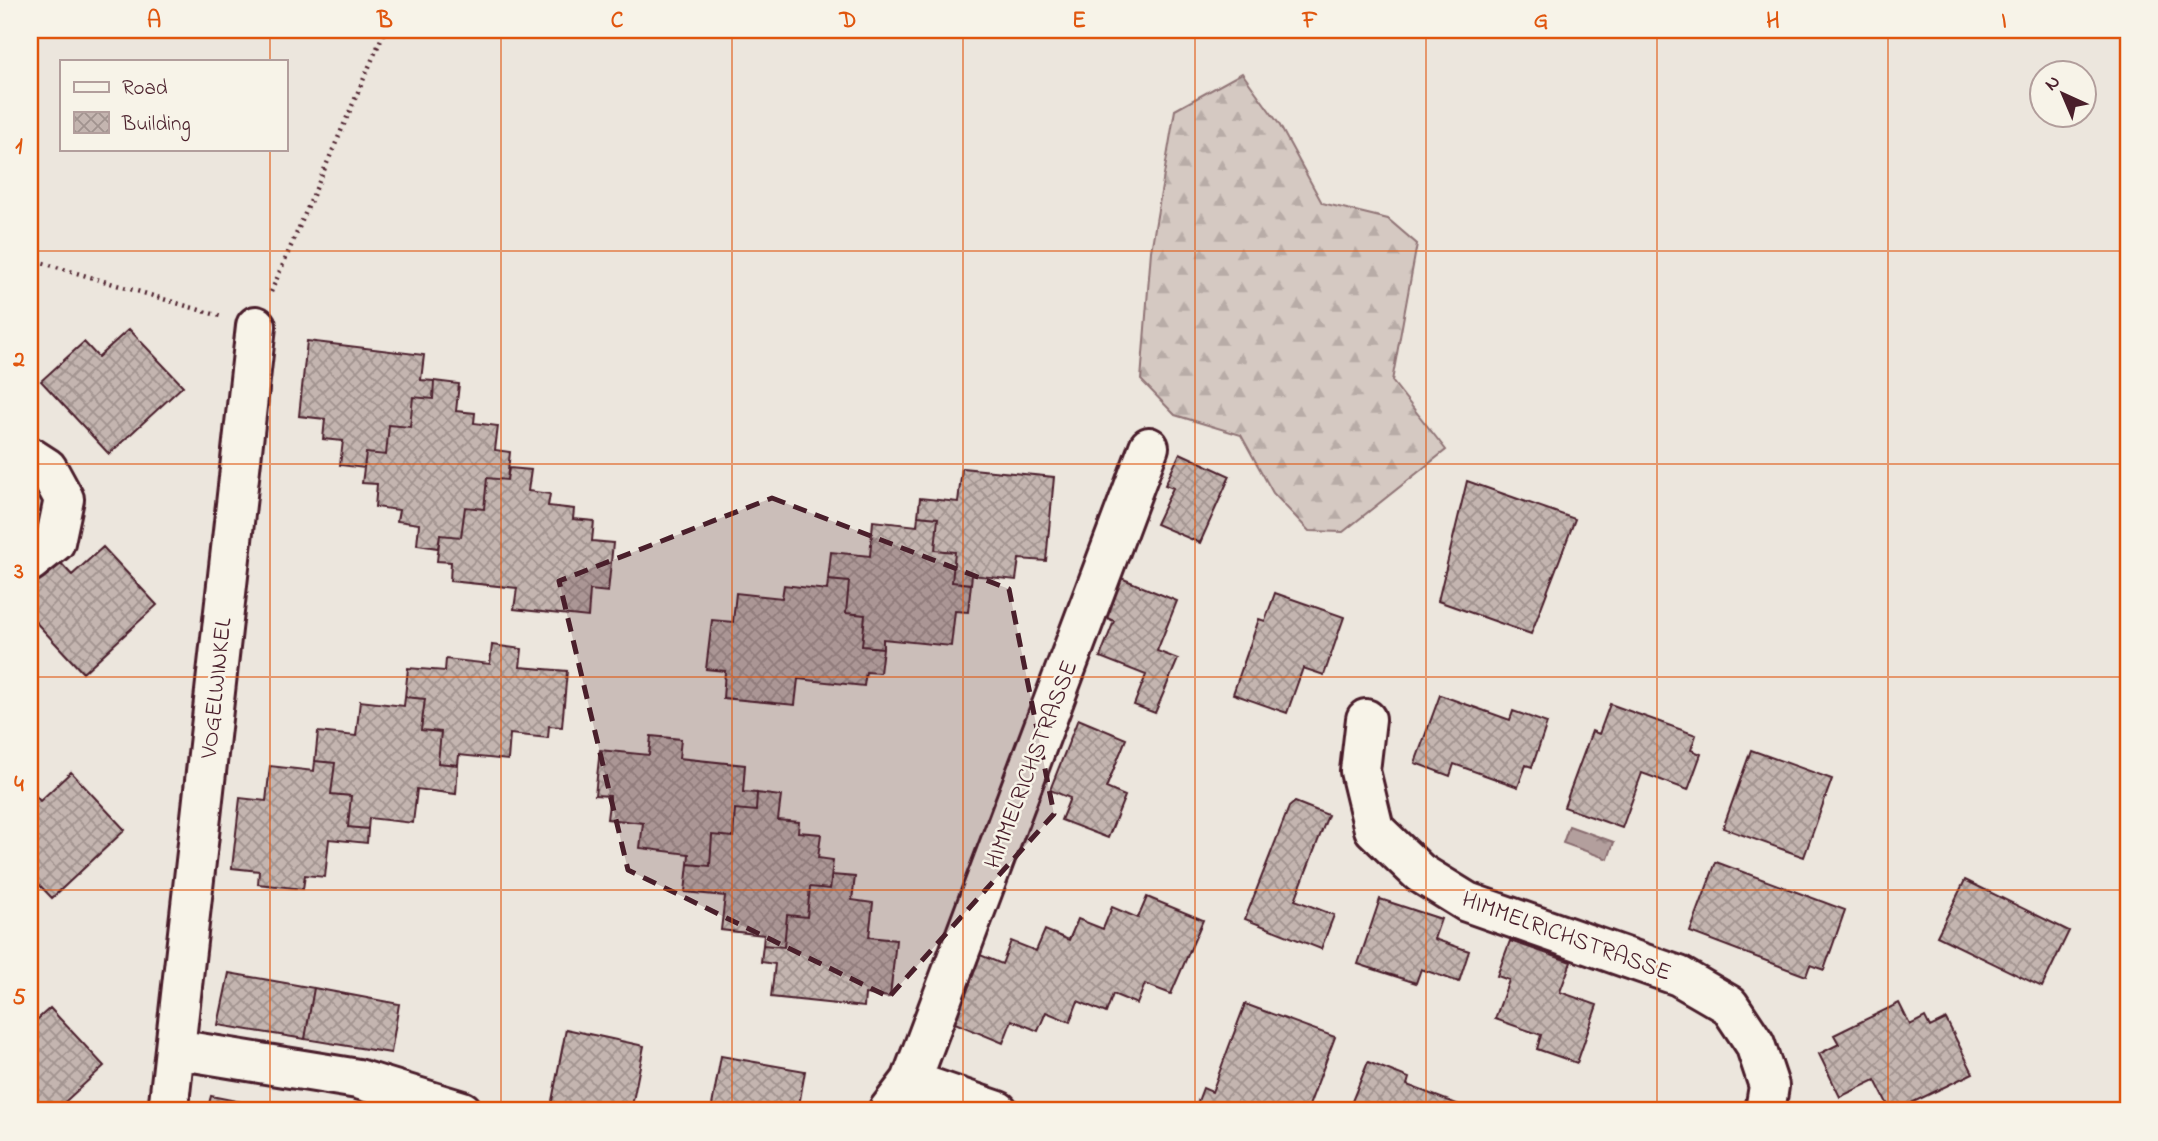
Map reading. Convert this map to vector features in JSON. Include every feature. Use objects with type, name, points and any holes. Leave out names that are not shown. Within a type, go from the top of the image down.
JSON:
[{"type":"street","name":"VOGELWINKEL","points":[[175,1049],[256,326]]},
{"type":"street","name":"HIMMELRICHSTRASSE","points":[[888,1111],[912,1081],[1149,447]]},
{"type":"street","points":[[30,457],[47,468],[64,499],[55,542],[30,562]]},
{"type":"street","name":"HIMMELRICHSTRASSE","points":[[1366,719],[1360,771],[1374,829],[1383,838],[1420,873],[1467,902],[1679,976],[1730,1005],[1755,1044],[1769,1086],[1765,1111]]},
{"type":"street","points":[[168,1111],[175,1049],[358,1079],[462,1111]]},
{"type":"street","points":[[912,1081],[998,1111]]},
{"type":"path","points":[[30,259],[256,326],[385,30]]},
{"type":"highlighted area","points":[[772,498],[1009,589],[1054,814],[889,997],[628,870],[559,581]]},
{"type":"green space","points":[[1242,73],[1279,124],[1322,203],[1388,219],[1417,244],[1392,381],[1446,450],[1343,532],[1309,531],[1273,493],[1241,435],[1175,415],[1141,380],[1151,251],[1175,110]]},
{"type":"green space","points":[[37,486],[45,490],[45,518],[30,532],[30,490]]},
{"type":"water","points":[[1569,826],[1614,842],[1608,859],[1563,843]]},
{"type":"building","points":[[129,329],[183,386],[109,454],[41,381],[84,342],[98,357]]},
{"type":"building","points":[[307,341],[424,355],[421,380],[434,381],[433,399],[413,397],[410,427],[389,425],[386,455],[366,453],[364,468],[340,465],[343,441],[323,439],[325,419],[299,416]]},
{"type":"building","points":[[434,381],[459,384],[456,411],[475,413],[474,423],[498,426],[495,450],[510,452],[507,480],[487,478],[484,509],[465,507],[461,537],[440,535],[438,548],[417,545],[419,524],[397,521],[399,510],[375,507],[377,484],[362,483],[366,453],[386,455],[389,425],[410,427],[413,397],[433,399]]},
{"type":"building","points":[[1180,453],[1230,476],[1200,543],[1156,524],[1173,488],[1165,485]]},
{"type":"building","points":[[509,468],[531,470],[528,491],[550,494],[548,506],[574,509],[573,519],[594,521],[592,541],[613,543],[608,592],[590,590],[588,617],[514,609],[517,588],[450,581],[451,562],[437,561],[440,535],[461,537],[465,507],[484,509],[487,478],[507,480]]},
{"type":"building","points":[[962,468],[1054,477],[1046,561],[1019,559],[1016,580],[972,575],[971,584],[952,582],[955,552],[935,550],[938,518],[918,516],[920,498],[958,502]]},
{"type":"building","points":[[1467,481],[1575,519],[1531,634],[1438,601]]},
{"type":"building","points":[[918,516],[938,518],[935,550],[955,552],[952,582],[971,584],[968,612],[955,611],[951,646],[883,639],[883,648],[862,646],[865,615],[846,613],[849,582],[828,580],[831,552],[870,556],[873,521],[917,526]]},
{"type":"building","points":[[103,547],[157,605],[83,673],[30,616],[30,586],[58,560],[72,575]]},
{"type":"building","points":[[1121,578],[1177,601],[1157,651],[1178,659],[1155,713],[1134,705],[1146,675],[1100,657],[1114,621],[1105,617]]},
{"type":"building","points":[[828,580],[849,582],[846,613],[865,615],[862,646],[883,648],[880,673],[866,672],[864,686],[798,679],[795,705],[723,698],[725,671],[706,669],[712,620],[733,622],[736,593],[782,598],[784,585],[827,590]]},
{"type":"building","points":[[1275,593],[1344,617],[1324,675],[1303,668],[1287,713],[1233,694],[1259,619],[1265,621]]},
{"type":"building","points":[[492,645],[522,649],[520,667],[567,671],[562,727],[549,726],[548,738],[510,734],[508,760],[459,755],[458,765],[438,763],[441,732],[421,730],[425,699],[405,697],[408,668],[445,671],[446,659],[490,664]]},
{"type":"building","points":[[1440,695],[1510,720],[1513,711],[1547,723],[1532,767],[1526,765],[1518,787],[1454,764],[1450,776],[1415,763]]},
{"type":"building","points":[[405,697],[425,699],[421,730],[441,732],[438,763],[458,765],[456,794],[417,789],[413,823],[369,818],[368,829],[348,827],[351,796],[331,794],[335,763],[315,761],[318,732],[356,736],[360,701],[404,706]]},
{"type":"building","points":[[1610,704],[1696,735],[1691,750],[1701,754],[1688,790],[1642,773],[1622,828],[1564,807],[1592,731],[1599,734]]},
{"type":"building","points":[[1078,719],[1126,739],[1106,788],[1125,796],[1108,838],[1061,820],[1070,798],[1050,790]]},
{"type":"building","points":[[651,736],[681,739],[679,758],[745,765],[743,792],[757,793],[756,811],[735,809],[733,837],[712,835],[710,866],[688,864],[689,854],[640,848],[643,823],[607,819],[610,796],[595,795],[600,750],[649,755]]},
{"type":"building","points":[[1751,750],[1832,779],[1804,857],[1723,828]]},
{"type":"building","points":[[315,761],[335,763],[331,794],[351,796],[348,827],[368,829],[367,843],[329,839],[325,877],[305,875],[303,889],[258,884],[259,871],[232,868],[240,798],[266,801],[270,766],[314,771]]},
{"type":"building","points":[[71,772],[125,830],[52,898],[30,875],[30,789],[40,801]]},
{"type":"building","points":[[757,793],[781,796],[778,820],[799,822],[798,832],[821,834],[818,858],[833,860],[830,889],[810,887],[807,917],[787,915],[784,947],[763,945],[764,935],[721,930],[725,896],[685,892],[688,864],[710,866],[712,835],[733,837],[735,809],[756,811]]},
{"type":"building","points":[[1295,802],[1328,815],[1295,900],[1334,915],[1321,949],[1245,919],[1289,807]]},
{"type":"building","points":[[1716,862],[1845,910],[1824,970],[1810,965],[1806,976],[1690,932]]},
{"type":"building","points":[[832,875],[855,877],[852,900],[873,903],[869,937],[896,940],[890,997],[865,994],[864,1007],[771,997],[775,964],[761,962],[763,945],[784,947],[787,915],[807,917],[810,887],[830,889]]},
{"type":"building","points":[[1965,880],[2069,931],[2042,987],[1937,936]]},
{"type":"building","points":[[1147,897],[1203,920],[1171,994],[1145,984],[1137,1004],[1113,994],[1106,1013],[1078,1001],[1070,1022],[1046,1012],[1038,1031],[1012,1020],[1003,1043],[950,1021],[978,954],[1002,964],[1011,941],[1036,951],[1045,930],[1069,940],[1078,919],[1103,929],[1112,907],[1138,918]]},
{"type":"building","points":[[1380,899],[1441,919],[1434,939],[1469,951],[1459,982],[1421,969],[1416,983],[1358,964]]},
{"type":"building","points":[[1510,941],[1571,962],[1560,992],[1597,1005],[1577,1063],[1537,1049],[1541,1035],[1495,1019],[1509,980],[1497,976]]},
{"type":"building","points":[[229,973],[314,988],[305,1039],[218,1025]]},
{"type":"building","points":[[314,988],[399,1004],[391,1053],[305,1039]]},
{"type":"building","points":[[1899,1003],[1910,1025],[1925,1017],[1930,1027],[1946,1019],[1973,1073],[1895,1111],[1891,1111],[1875,1080],[1840,1097],[1819,1054],[1839,1044],[1834,1035]]},
{"type":"building","points":[[1245,1004],[1335,1037],[1307,1111],[1217,1111],[1197,1104],[1203,1088],[1212,1092]]},
{"type":"building","points":[[50,1008],[104,1066],[55,1111],[30,1111],[30,1026]]},
{"type":"building","points":[[566,1029],[644,1046],[631,1111],[578,1111],[551,1106]]},
{"type":"building","points":[[721,1056],[805,1071],[798,1111],[711,1111]]},
{"type":"building","points":[[1368,1062],[1409,1078],[1407,1085],[1465,1107],[1464,1111],[1348,1111]]},
{"type":"building","points":[[211,1096],[281,1110],[281,1111],[207,1111]]},
{"type":"building","points":[[302,1107],[326,1111],[301,1111]]}]
